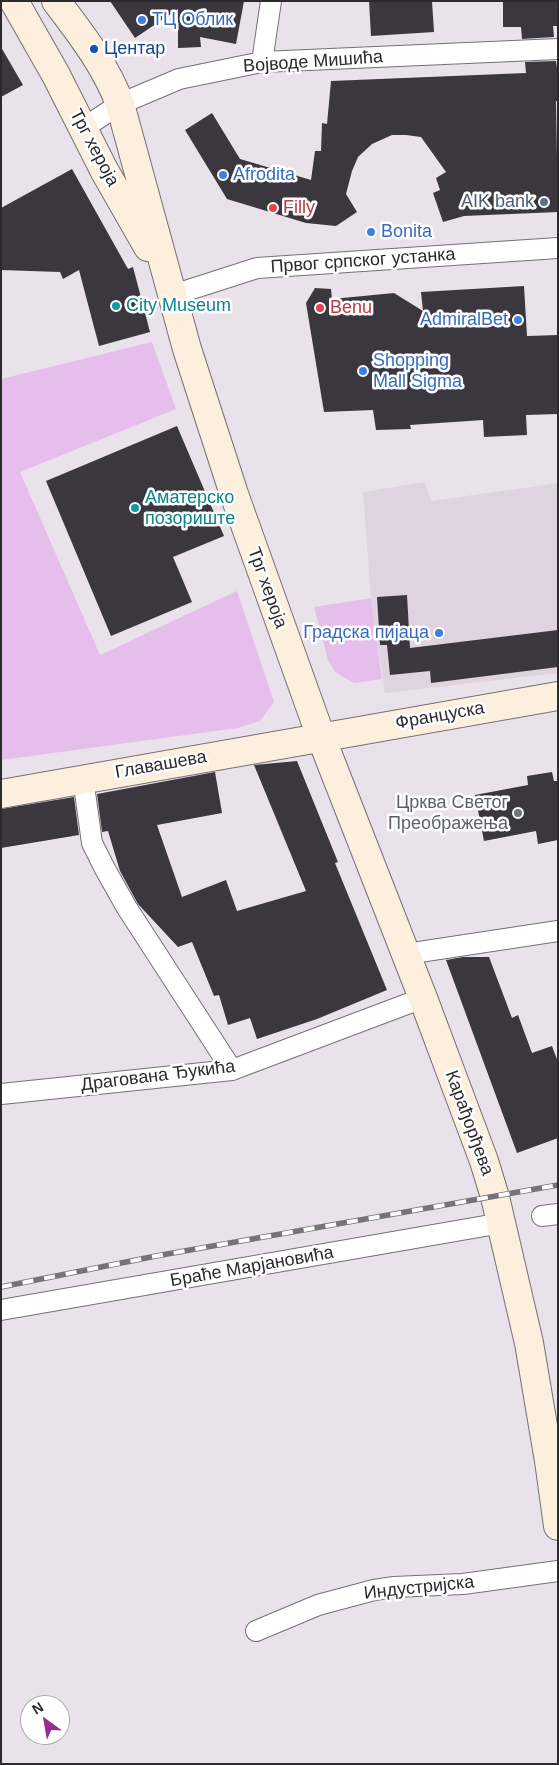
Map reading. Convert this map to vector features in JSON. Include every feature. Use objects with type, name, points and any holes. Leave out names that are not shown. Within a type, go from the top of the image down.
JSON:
[{"type":"main road","name":"Трг хероја","points":[[14,1],[56,75],[82,130],[173,295]]},
{"type":"main road","name":"Трг хероја","points":[[56,1],[84,37],[106,71],[120,104],[187,349],[234,494],[321,737]]},
{"type":"main road","name":"Француска","points":[[321,737],[558,696]]},
{"type":"main road","name":"Главашева","points":[[1,794],[321,737]]},
{"type":"main road","name":"Карађорђева","points":[[321,737],[423,998],[484,1161],[502,1223],[529,1344],[558,1526]]},
{"type":"street","points":[[262,62],[271,1]]},
{"type":"street","name":"Војводе Мишића","points":[[82,130],[120,104],[179,79],[262,62],[558,49]]},
{"type":"street","name":"Првог српског устанка","points":[[173,295],[257,268],[558,248]]},
{"type":"street","points":[[83,778],[92,843],[105,869],[127,908],[232,1070]]},
{"type":"street","points":[[406,954],[558,930]]},
{"type":"street","name":"Драгована Ђукића","points":[[1,1094],[232,1070],[423,998]]},
{"type":"street","name":"Браће Марјановића","points":[[1,1310],[502,1223]]},
{"type":"street","name":"Индустријска","points":[[256,1631],[318,1604],[374,1590],[394,1587],[463,1584],[558,1571]]},
{"type":"shaded area","points":[[152,342],[176,409],[20,472],[100,655],[237,591],[274,702],[260,721],[238,728],[1,760],[1,379]]},
{"type":"shaded area","points":[[425,482],[431,501],[558,483],[558,673],[385,693],[371,598],[363,492]]},
{"type":"shaded area","points":[[371,598],[382,679],[354,683],[335,672],[328,660],[314,607]]},
{"type":"building","points":[[110,1],[244,1],[236,44],[200,37],[201,47],[178,48],[178,9],[135,38]]},
{"type":"building","points":[[369,1],[432,1],[434,32],[371,36]]},
{"type":"building","points":[[503,1],[558,1],[558,26],[553,26],[554,37],[522,39],[521,27],[503,27]]},
{"type":"building","points":[[1,47],[23,85],[1,97]]},
{"type":"building","points":[[556,61],[558,75],[558,101],[556,101],[558,212],[464,216],[443,222],[433,193],[440,190],[436,178],[446,172],[421,137],[392,135],[372,144],[358,157],[346,194],[357,212],[336,226],[306,223],[227,199],[185,130],[212,113],[240,159],[311,180],[315,151],[321,151],[322,123],[327,124],[331,81],[526,73],[525,62]]},
{"type":"building","points":[[72,169],[128,269],[133,267],[150,332],[99,346],[79,270],[63,279],[60,272],[1,270],[1,208]]},
{"type":"building","points":[[524,286],[527,336],[558,335],[558,414],[526,415],[527,435],[484,437],[483,420],[410,425],[411,429],[376,430],[373,410],[324,412],[306,303],[315,288],[331,289],[332,299],[394,293],[423,311],[421,292]]},
{"type":"building","name":"Аматерско позориште","points":[[177,426],[224,536],[173,557],[192,602],[111,636],[46,481]]},
{"type":"building","points":[[407,595],[410,648],[558,630],[558,667],[431,683],[430,671],[390,675],[387,645],[380,645],[377,597]]},
{"type":"building","points":[[297,761],[338,862],[335,863],[387,990],[317,1019],[257,1039],[250,1018],[228,1025],[219,995],[214,996],[192,942],[178,947],[138,904],[120,871],[108,831],[102,832],[97,794],[215,772],[222,813],[157,825],[182,897],[226,880],[237,911],[306,891],[254,765]]},
{"type":"building","name":"Црква Светог Преображења","points":[[552,772],[554,781],[558,781],[558,840],[538,844],[536,831],[484,841],[475,795],[528,785],[527,776]]},
{"type":"building","points":[[74,797],[79,835],[1,848],[1,809]]},
{"type":"building","points":[[463,957],[489,957],[512,1018],[518,1015],[532,1053],[552,1046],[558,1062],[558,1138],[517,1153],[446,960]]},
{"type":"railway","points":[[1,1287],[156,1256],[558,1185]]},
{"type":"place","name":"ТЦ Облик","points":[[142,20]]},
{"type":"place","name":"Центар","points":[[94,49]]},
{"type":"place","name":"Afrodita","points":[[223,175]]},
{"type":"place","name":"AIK bank","points":[[544,202]]},
{"type":"place","name":"Filly","points":[[273,208]]},
{"type":"place","name":"Bonita","points":[[371,232]]},
{"type":"place","name":"City Museum","points":[[116,306]]},
{"type":"place","name":"Benu","points":[[320,308]]},
{"type":"place","name":"AdmiralBet","points":[[518,320]]},
{"type":"place","name":"Shopping Mall Sigma","points":[[363,371]]},
{"type":"place","name":"Аматерско позориште","points":[[135,508]]},
{"type":"place","name":"Градска пијаца","points":[[439,633]]},
{"type":"place","name":"Црква Светог Преображења","points":[[518,813]]}]
